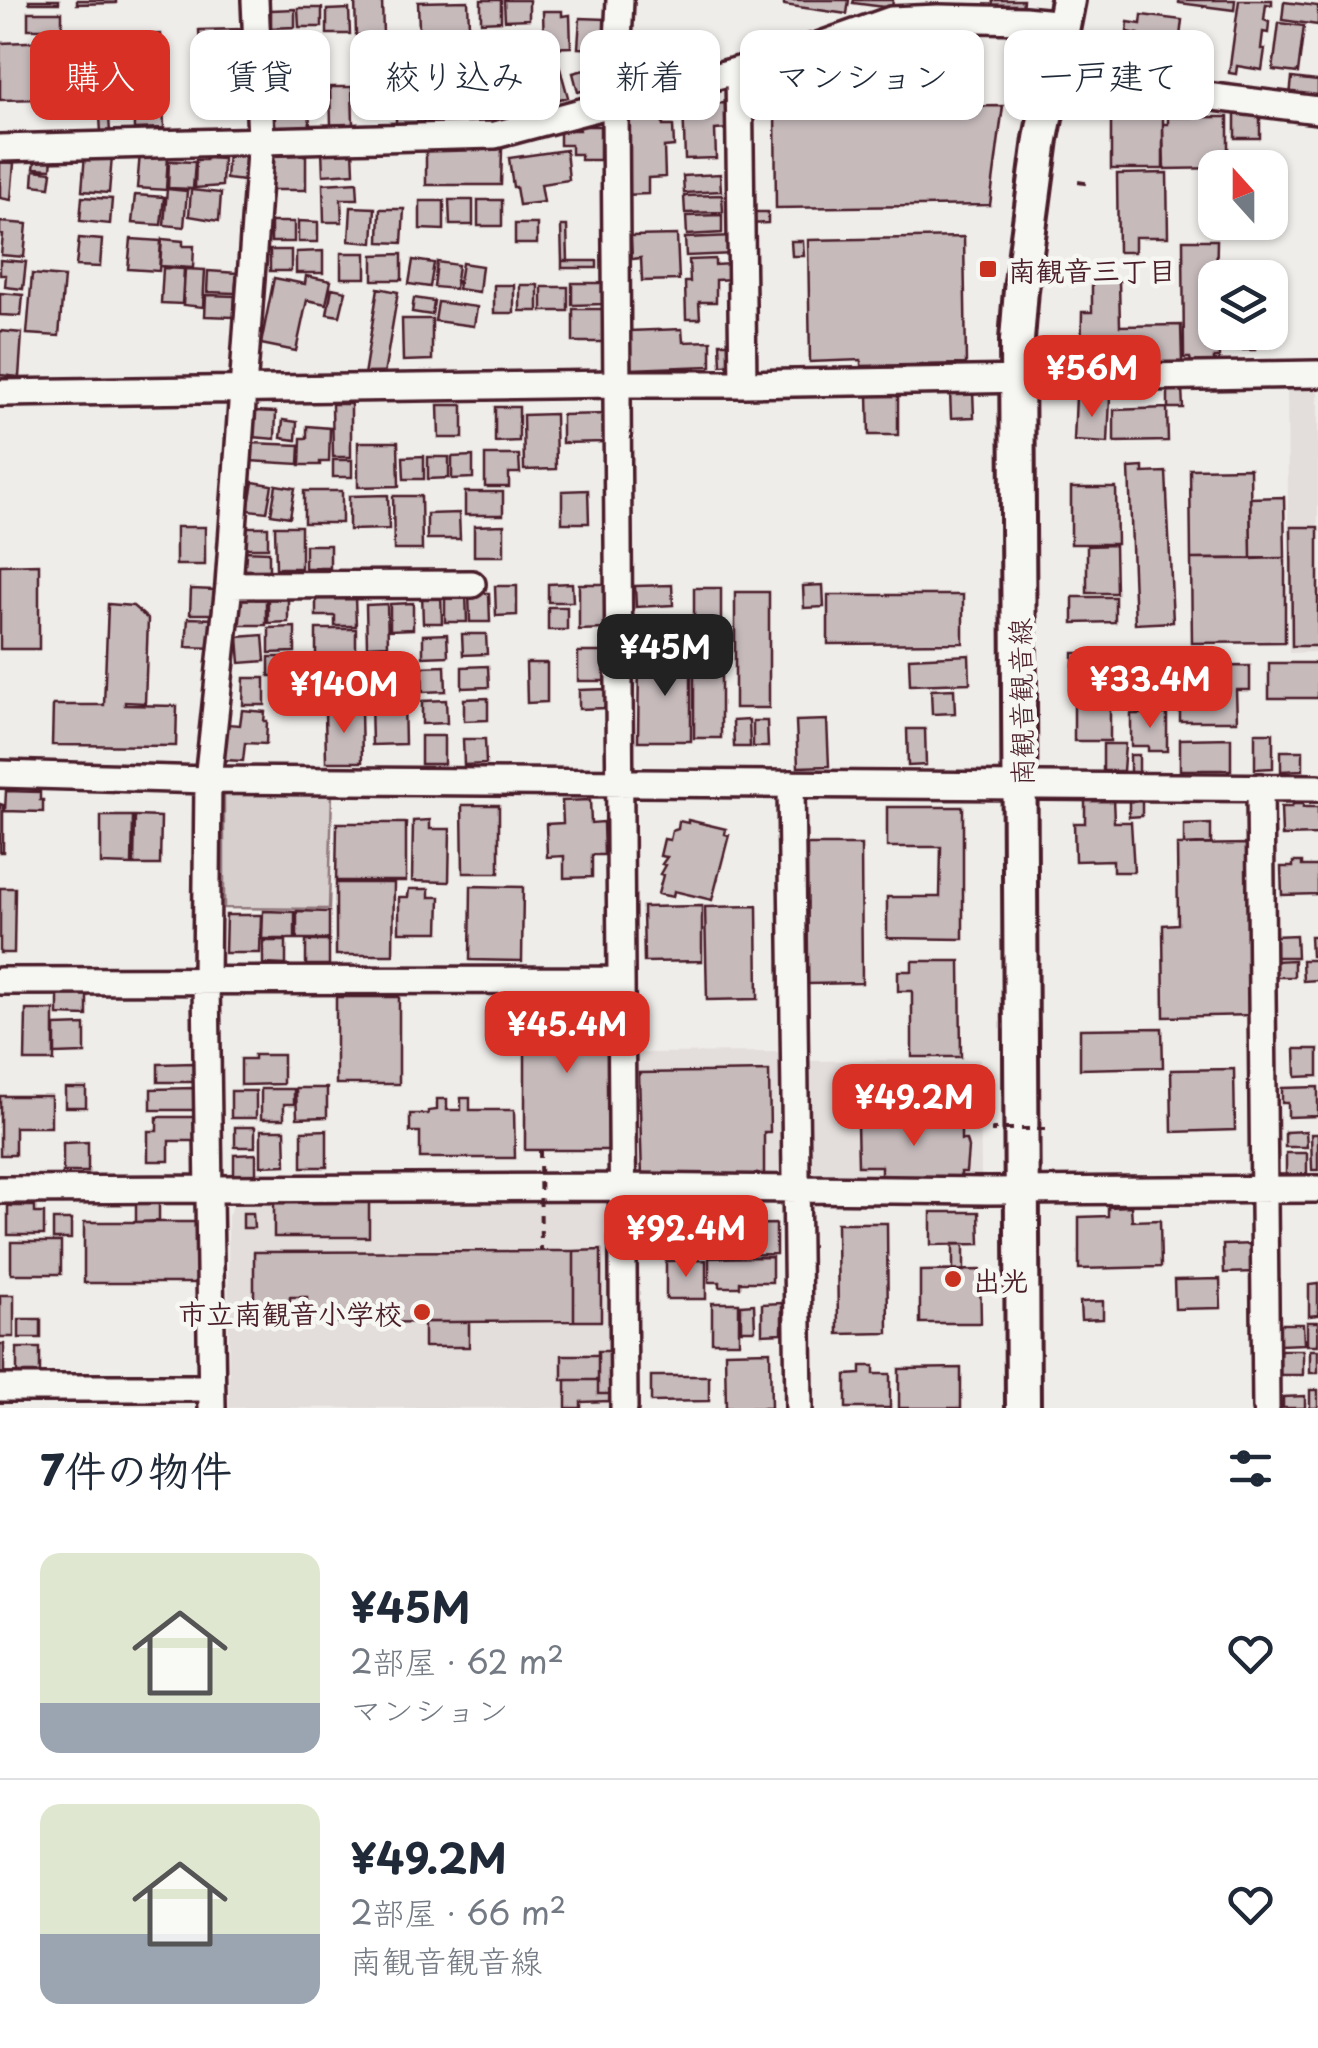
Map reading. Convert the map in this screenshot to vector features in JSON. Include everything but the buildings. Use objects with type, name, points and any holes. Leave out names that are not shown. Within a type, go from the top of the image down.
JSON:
[{"type":"main road","name":"南観音観音線","points":[[1023,1408],[1016,340],[1044,120]]},
{"type":"street","points":[[0,1388],[212,1398],[206,982],[208,780],[230,585],[261,139],[255,0]]},
{"type":"street","points":[[619,30],[620,0]]},
{"type":"street","points":[[720,75],[891,20],[1024,20],[1067,12]]},
{"type":"street","points":[[739,70],[744,384]]},
{"type":"street","points":[[1214,97],[1318,110]]},
{"type":"street","points":[[0,148],[495,135],[580,113]]},
{"type":"street","points":[[616,120],[624,1408]]},
{"type":"street","points":[[0,392],[1318,374]]},
{"type":"street","points":[[230,585],[472,584]]},
{"type":"street","points":[[0,774],[208,780],[1318,788]]},
{"type":"street","points":[[791,784],[799,1408]]},
{"type":"street","points":[[1260,787],[1266,1408]]},
{"type":"street","points":[[0,981],[622,980]]},
{"type":"street","points":[[0,1190],[1318,1189]]},
{"type":"path","points":[[1078,182],[1091,184]]},
{"type":"path","points":[[993,1132],[1048,1132]]},
{"type":"path","points":[[540,1150],[541,1250]]},
{"type":"shaded area","points":[[1287,382],[1318,382],[1318,652],[1289,653]]},
{"type":"shaded area","points":[[229,789],[332,791],[329,909],[224,908],[224,794]]},
{"type":"shaded area","points":[[780,1052],[781,1183],[631,1185],[630,1053]]},
{"type":"shaded area","points":[[980,1059],[981,1177],[974,1184],[808,1185],[799,1061]]},
{"type":"shaded area","name":"市立南観音小学校","points":[[604,1200],[613,1212],[616,1408],[229,1408],[228,1215],[236,1201]]},
{"type":"place","name":"南観音三丁目","points":[[988,269]]},
{"type":"place","name":"出光","points":[[953,1279]]},
{"type":"place","name":"市立南観音小学校","points":[[422,1312]]}]
